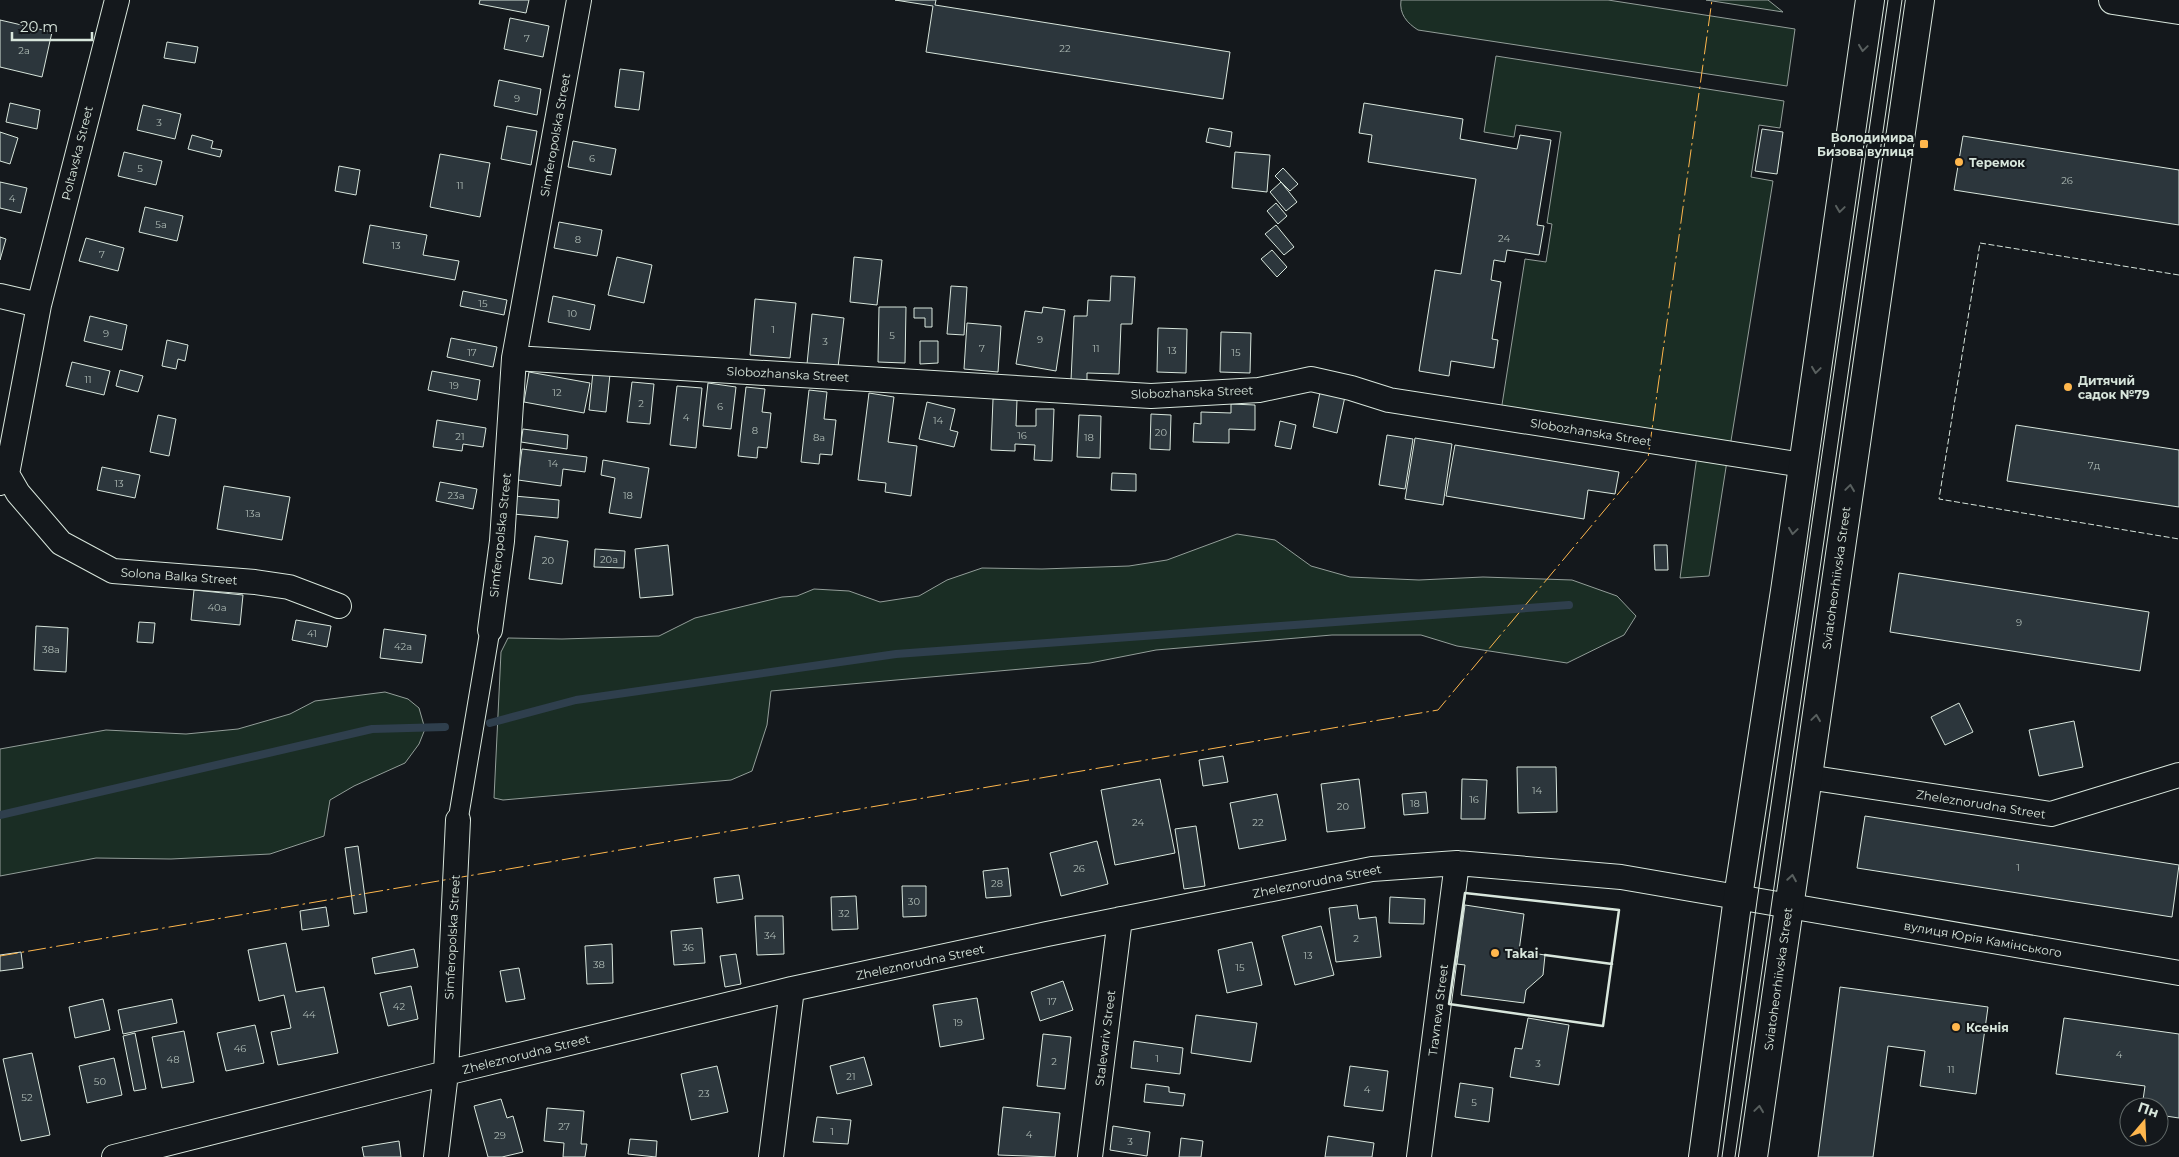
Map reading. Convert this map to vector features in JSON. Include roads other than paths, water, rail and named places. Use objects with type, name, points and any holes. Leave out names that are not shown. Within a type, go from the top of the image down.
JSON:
[{"type":"main road","points":[[1703,1157],[1738,897],[1870,0]]},
{"type":"main road","name":"Sviatoheorhiivska Street","points":[[1753,1157],[1920,0]]},
{"type":"main road","points":[[2113,0],[2179,10]]},
{"type":"street","name":"Poltavska Street","points":[[4,479],[39,305],[117,0]]},
{"type":"street","name":"Simferopolska Street","points":[[436,1157],[446,1073],[458,820],[490,630],[502,542],[514,358],[579,0]]},
{"type":"street","points":[[0,296],[39,305]]},
{"type":"street","name":"Slobozhanska Street","points":[[514,358],[1151,396],[1259,390],[1311,380],[1352,388],[1389,400],[1803,465]]},
{"type":"street","name":"Solona Balka Street","points":[[4,479],[61,543],[113,571],[280,585],[339,606]]},
{"type":"street","name":"Zheleznorudna Street","points":[[1808,777],[2051,814],[2179,775]]},
{"type":"street","name":"Zheleznorudna Street","points":[[114,1157],[446,1073],[792,989],[1120,919],[1372,869],[1456,863],[1621,878],[1738,897]]},
{"type":"street","name":"Travneva Street","points":[[1419,1157],[1456,863]]},
{"type":"street","name":"вулиця Юрія Камінського","points":[[1738,897],[2179,972]]},
{"type":"street","name":"Stalevariv Street","points":[[1090,1157],[1120,919]]},
{"type":"street","points":[[771,1157],[792,989]]},
{"type":"waterway","points":[[490,723],[576,700],[896,654],[1569,605]]},
{"type":"waterway","points":[[0,815],[372,729],[445,727]]},
{"type":"tram line","points":[[1722,1157],[1757,901],[1888,0]]},
{"type":"tram line","points":[[1735,1157],[1902,0]]},
{"type":"place","name":"Володимира Бизова вулиця","points":[[1924,144]]},
{"type":"place","name":"Теремок","points":[[1959,162]]},
{"type":"place","name":"Дитячий садок №79","points":[[2068,387]]},
{"type":"place","name":"Takai","points":[[1495,953]]},
{"type":"place","name":"Ксенія","points":[[1956,1027]]}]
